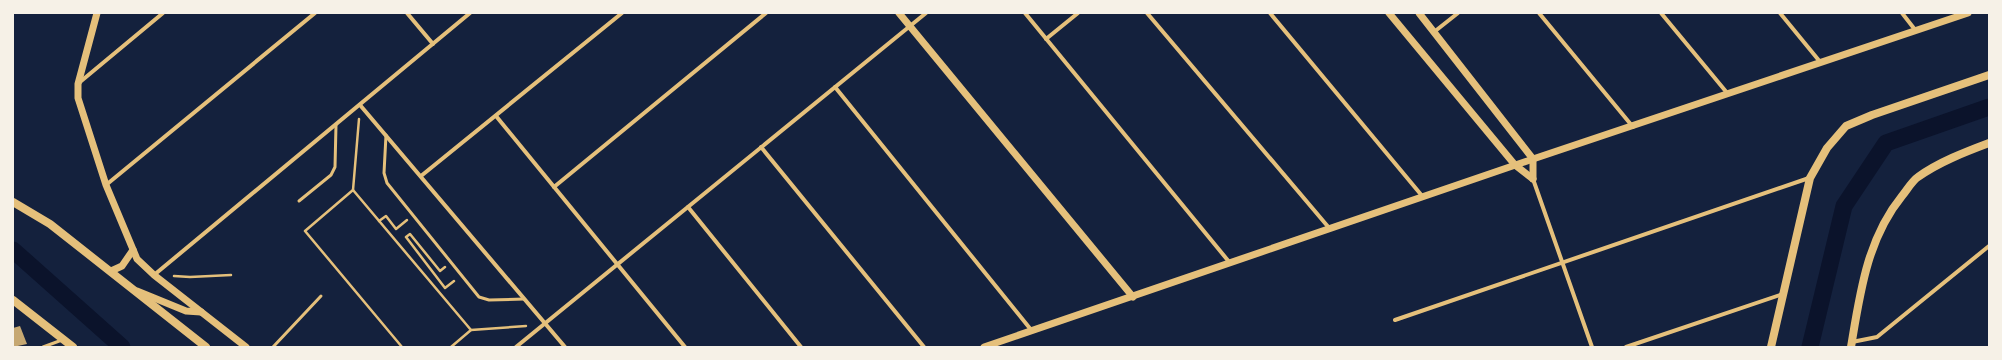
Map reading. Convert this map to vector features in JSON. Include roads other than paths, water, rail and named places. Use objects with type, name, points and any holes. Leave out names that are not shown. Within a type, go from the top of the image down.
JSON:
[{"type":"main road","points":[[1771,347],[1810,178],[1827,148],[1846,126],[1872,115],[1989,75]]},
{"type":"main road","points":[[1851,345],[1867,264],[1874,243],[1893,207],[1916,178],[1952,157],[1989,142]]},
{"type":"main road","points":[[13,202],[50,224],[206,347]]},
{"type":"main road","points":[[15,304],[73,347]]},
{"type":"street","points":[[97,13],[78,84],[78,98],[106,184],[137,259],[154,275],[246,347]]},
{"type":"street","points":[[78,84],[163,13]]},
{"type":"street","points":[[106,184],[315,13]]},
{"type":"street","points":[[407,13],[433,44]]},
{"type":"street","points":[[154,275],[470,13]]},
{"type":"street","points":[[421,176],[622,13]]},
{"type":"street","points":[[554,187],[766,13]]},
{"type":"street","points":[[899,13],[1133,297]]},
{"type":"street","points":[[516,347],[926,13]]},
{"type":"street","points":[[1025,13],[1230,263]]},
{"type":"street","points":[[1046,39],[1078,13]]},
{"type":"street","points":[[1147,13],[1330,229]]},
{"type":"street","points":[[1270,13],[1424,197]]},
{"type":"street","points":[[1390,13],[1514,166],[1533,179]]},
{"type":"street","points":[[1419,13],[1533,159],[1533,179],[1592,347]]},
{"type":"street","points":[[1434,32],[1458,13]]},
{"type":"street","points":[[1539,13],[1633,126]]},
{"type":"street","points":[[1661,13],[1728,94]]},
{"type":"street","points":[[1780,13],[1821,63]]},
{"type":"street","points":[[1902,13],[1916,31]]},
{"type":"street","points":[[984,347],[1533,159],[1968,13]]},
{"type":"street","points":[[835,87],[1032,331]]},
{"type":"street","points":[[360,105],[565,347]]},
{"type":"street","points":[[496,116],[685,347]]},
{"type":"street","points":[[762,147],[924,347]]},
{"type":"street","points":[[1396,320],[1810,178]]},
{"type":"street","points":[[688,207],[801,347]]},
{"type":"street","points":[[1851,345],[1877,337],[1989,246]]},
{"type":"street","points":[[110,271],[122,266],[133,250]]},
{"type":"street","points":[[133,289],[186,311],[201,312]]},
{"type":"street","points":[[1626,347],[1783,294]]},
{"type":"lane","points":[[299,201],[331,175],[335,167],[336,125]]},
{"type":"lane","points":[[386,135],[384,173],[387,182],[479,296],[489,300],[525,299]]},
{"type":"lane","points":[[273,347],[321,296]]},
{"type":"lane","points":[[43,347],[64,340]]},
{"type":"waterway","points":[[1810,347],[1844,206],[1886,143],[1989,107]]},
{"type":"waterway","points":[[13,250],[122,347]]}]
